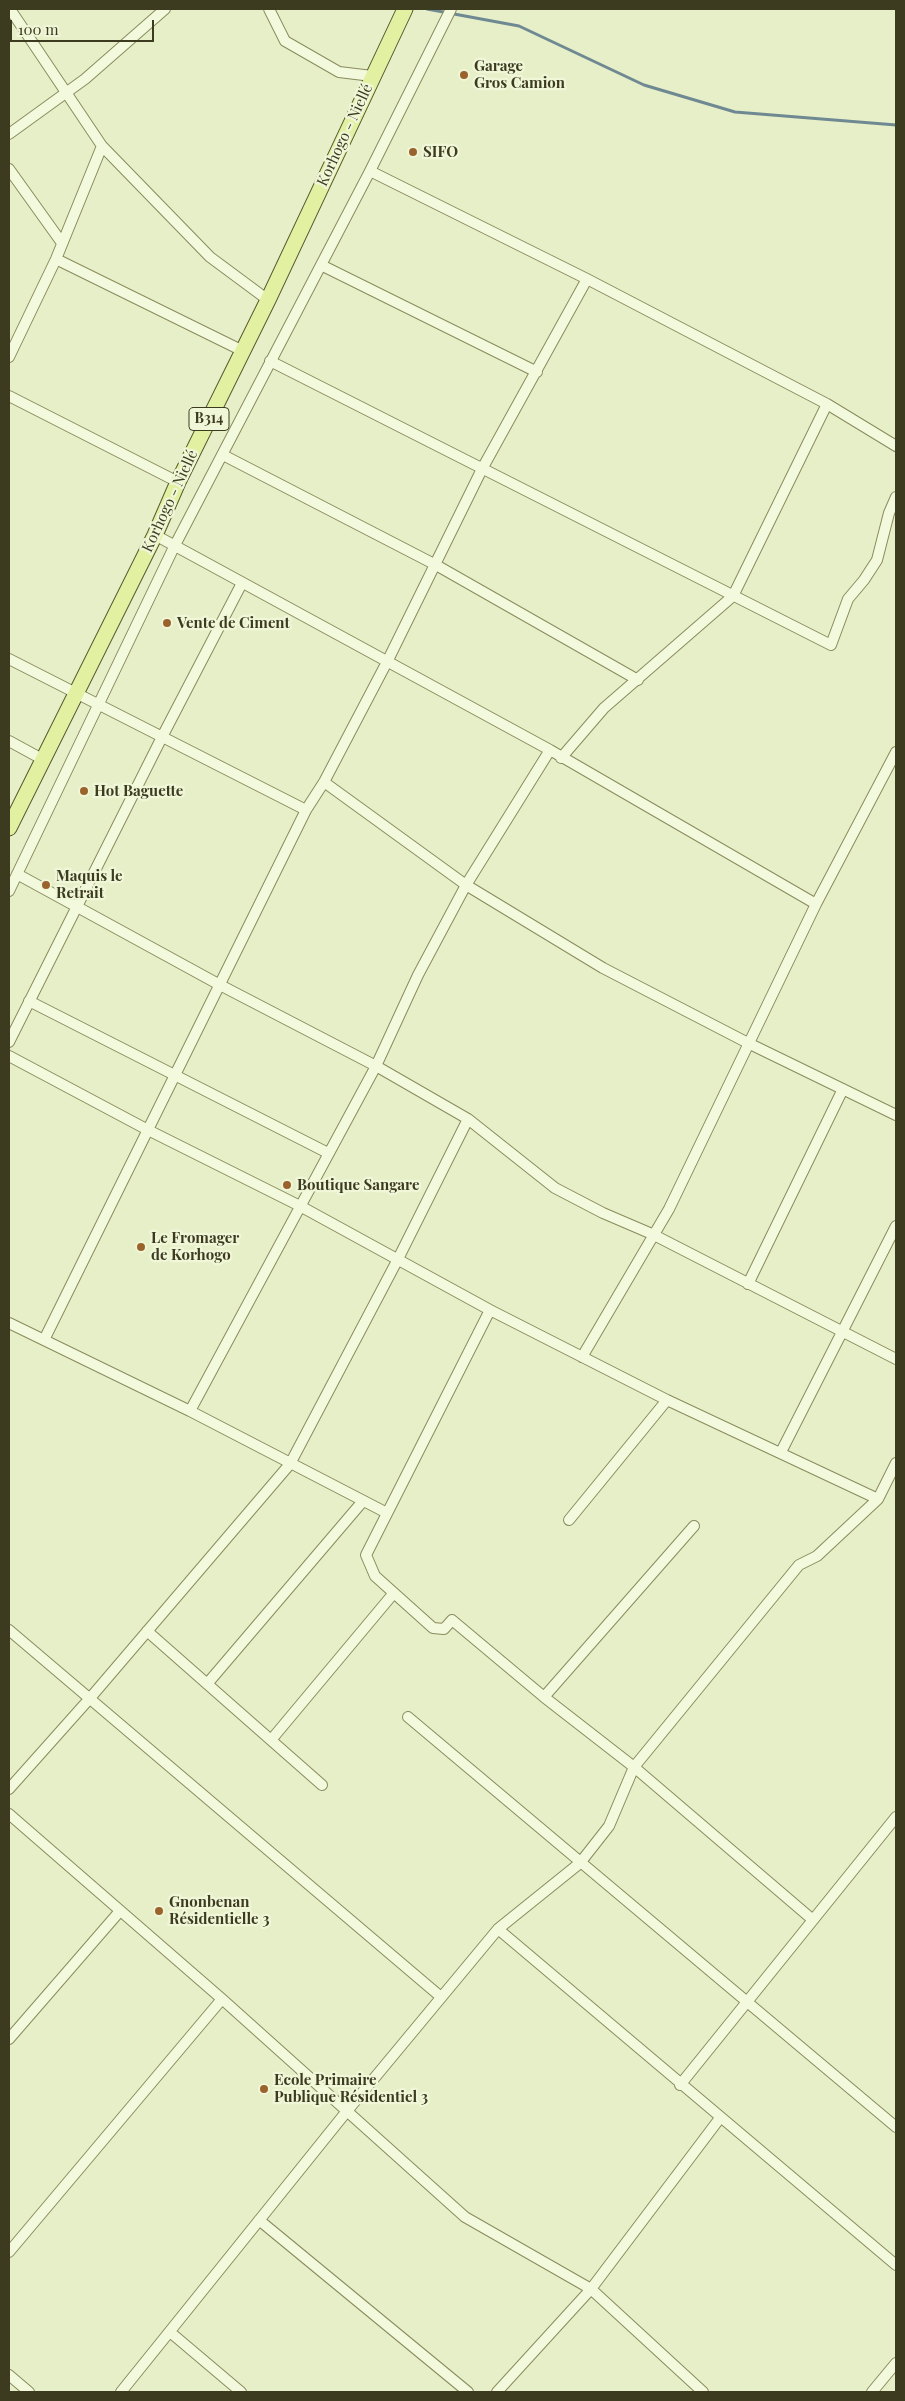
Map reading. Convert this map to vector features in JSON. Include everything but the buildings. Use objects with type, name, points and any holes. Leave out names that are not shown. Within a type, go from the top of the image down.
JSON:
[{"type":"main road","name":"Korhogo - Niellé","points":[[9,828],[75,692],[155,535],[178,482],[268,300],[404,9]]},
{"type":"street","points":[[10,9],[102,146],[210,257],[268,300]]},
{"type":"street","points":[[9,134],[85,78],[164,9]]},
{"type":"street","points":[[269,9],[286,41],[339,72],[372,76]]},
{"type":"street","points":[[9,891],[174,547],[370,171],[451,9]]},
{"type":"street","points":[[9,357],[56,259],[102,146]]},
{"type":"street","points":[[9,169],[62,243]]},
{"type":"street","points":[[370,171],[588,279],[827,404],[896,446]]},
{"type":"street","points":[[56,259],[243,351]]},
{"type":"street","points":[[321,265],[537,372]]},
{"type":"street","points":[[44,1340],[306,810],[324,782],[388,660],[482,469],[588,279]]},
{"type":"street","points":[[270,361],[831,645],[848,599],[864,580],[877,560],[889,513],[896,497]]},
{"type":"street","points":[[9,396],[178,482]]},
{"type":"street","points":[[561,758],[604,708],[732,596],[827,404]]},
{"type":"street","points":[[223,455],[436,565],[638,680]]},
{"type":"street","points":[[155,535],[174,547],[388,660],[550,750],[816,904]]},
{"type":"street","points":[[9,1042],[76,906],[242,583]]},
{"type":"street","points":[[9,659],[306,810]]},
{"type":"street","points":[[9,741],[42,759]]},
{"type":"street","points":[[190,1411],[376,1066],[418,976],[466,885],[550,750]]},
{"type":"street","points":[[582,1356],[652,1234],[669,1209],[816,904],[896,752]]},
{"type":"street","points":[[324,782],[466,885],[603,968],[748,1043],[896,1115]]},
{"type":"street","points":[[17,874],[220,985],[376,1066],[468,1118],[555,1188],[603,1213],[652,1234],[896,1359]]},
{"type":"street","points":[[29,1001],[328,1153]]},
{"type":"street","points":[[9,1056],[148,1130],[300,1206],[490,1310],[667,1400],[878,1499]]},
{"type":"street","points":[[748,1284],[842,1089]]},
{"type":"street","points":[[9,1789],[91,1697],[290,1464],[398,1259],[468,1118]]},
{"type":"street","points":[[781,1452],[896,1226]]},
{"type":"street","points":[[490,1310],[366,1555],[374,1576],[433,1628],[444,1629],[452,1620],[544,1697],[634,1767],[813,1920]]},
{"type":"street","points":[[9,1323],[190,1411],[387,1513]]},
{"type":"street","points":[[570,1520],[667,1400]]},
{"type":"street","points":[[121,2392],[347,2111],[498,1929],[580,1863],[609,1826],[634,1767],[798,1566],[817,1556],[878,1499],[896,1463]]},
{"type":"street","points":[[207,1684],[363,1501]]},
{"type":"street","points":[[544,1697],[694,1526]]},
{"type":"street","points":[[271,1740],[393,1594]]},
{"type":"street","points":[[9,1630],[91,1697],[441,1997]]},
{"type":"street","points":[[147,1631],[322,1786]]},
{"type":"street","points":[[408,1717],[896,2127]]},
{"type":"street","points":[[680,2085],[896,1817]]},
{"type":"street","points":[[11,1819],[222,1999],[465,2217],[591,2289],[703,2392]]},
{"type":"street","points":[[9,2039],[120,1911]]},
{"type":"street","points":[[498,1929],[680,2085],[896,2265]]},
{"type":"street","points":[[9,2252],[222,1999]]},
{"type":"street","points":[[497,2392],[591,2289],[720,2118]]},
{"type":"street","points":[[259,2220],[468,2392]]},
{"type":"street","points":[[170,2332],[241,2392]]},
{"type":"street","points":[[872,2392],[896,2363]]},
{"type":"street","points":[[9,2375],[29,2392]]},
{"type":"waterway","points":[[427,9],[519,26],[644,85],[735,112],[896,125]]},
{"type":"place","name":"Garage Gros Camion","points":[[464,75]]},
{"type":"place","name":"SIFO","points":[[413,152]]},
{"type":"place","name":"Vente de Ciment","points":[[167,623]]},
{"type":"place","name":"Hot Baguette","points":[[84,791]]},
{"type":"place","name":"Maquis le Retrait","points":[[46,885]]},
{"type":"place","name":"Boutique Sangare","points":[[287,1185]]},
{"type":"place","name":"Le Fromager de Korhogo","points":[[141,1247]]},
{"type":"place","name":"Gnonbenan Résidentielle 3","points":[[159,1911]]},
{"type":"place","name":"Ecole Primaire Publique Résidentiel 3","points":[[264,2089]]}]
